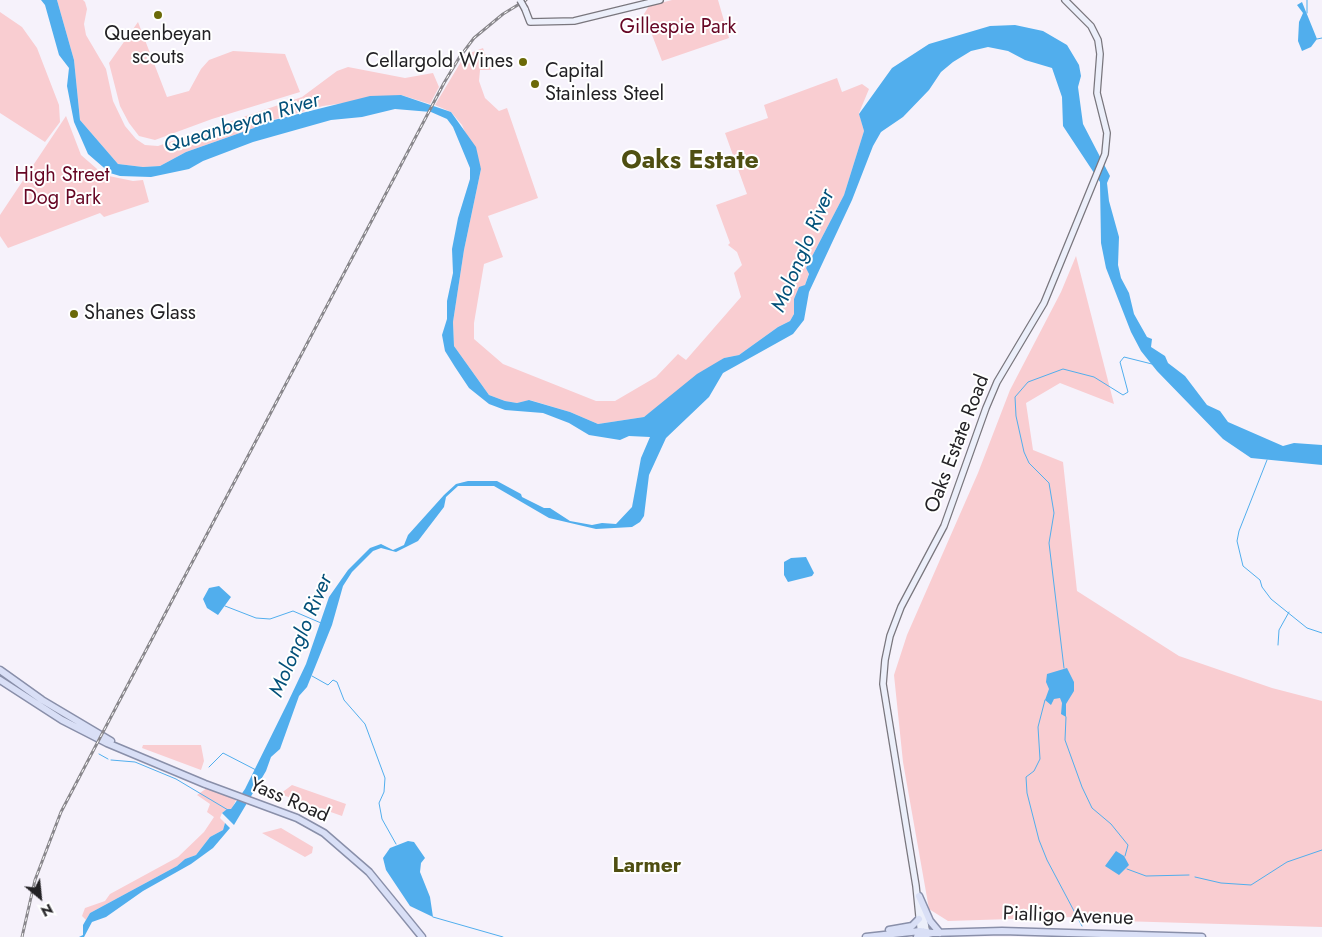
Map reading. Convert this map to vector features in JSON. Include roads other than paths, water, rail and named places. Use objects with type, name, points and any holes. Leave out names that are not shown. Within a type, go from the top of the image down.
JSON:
[{"type":"main road","points":[[520,0],[530,22],[580,20],[660,0]]},
{"type":"main road","name":"Oaks Estate Road","points":[[924,934],[883,684],[890,636],[901,607],[944,526],[986,408],[1001,375],[1044,303],[1103,159],[1107,138],[1097,93],[1100,54],[1098,40],[1090,26],[1066,0]]},
{"type":"main road","name":"Yass Road","points":[[0,670],[82,728]]},
{"type":"main road","name":"Yass Road","points":[[0,680],[82,728],[136,755],[313,826],[337,841],[369,872],[422,937]]},
{"type":"main road","points":[[918,893],[930,921],[940,933]]},
{"type":"main road","name":"Oaks Estate Road","points":[[918,893],[919,919],[924,934]]},
{"type":"main road","points":[[876,935],[912,926],[919,919]]},
{"type":"main road","name":"Pialligo Avenue","points":[[866,937],[876,935],[1002,931],[1202,937]]},
{"type":"water","points":[[41,0],[57,0],[74,60],[80,120],[118,164],[143,167],[160,166],[186,152],[254,128],[262,123],[370,96],[401,95],[451,112],[476,147],[481,169],[464,250],[453,322],[454,346],[489,395],[517,403],[529,400],[570,412],[598,424],[644,417],[697,374],[724,358],[739,355],[778,327],[790,321],[794,314],[794,299],[799,287],[805,285],[809,274],[806,268],[844,195],[864,131],[859,114],[892,68],[929,44],[990,26],[1015,25],[1043,31],[1067,45],[1079,65],[1081,76],[1078,87],[1083,124],[1110,176],[1107,183],[1109,201],[1119,237],[1118,265],[1121,278],[1129,293],[1134,314],[1147,337],[1152,339],[1151,347],[1165,356],[1168,363],[1185,376],[1207,405],[1220,411],[1228,422],[1283,446],[1294,443],[1322,445],[1322,465],[1251,458],[1223,439],[1157,371],[1141,351],[1131,332],[1106,268],[1101,243],[1100,182],[1063,126],[1062,97],[1052,68],[1025,60],[1008,51],[988,47],[971,51],[941,72],[929,90],[903,117],[881,132],[873,146],[852,200],[809,292],[804,320],[793,334],[723,373],[709,397],[666,438],[649,475],[644,516],[640,522],[632,527],[596,529],[549,518],[494,486],[458,486],[446,497],[444,507],[418,541],[396,552],[381,548],[373,551],[352,572],[343,586],[332,625],[307,687],[299,696],[280,749],[271,757],[266,771],[234,825],[222,813],[227,809],[231,809],[245,789],[306,664],[329,597],[348,570],[370,548],[381,544],[393,550],[404,545],[408,535],[444,495],[456,484],[468,481],[497,481],[521,494],[522,497],[544,508],[550,508],[570,521],[592,525],[602,523],[616,524],[632,507],[641,458],[650,437],[629,436],[620,440],[589,435],[569,423],[543,413],[505,410],[489,404],[469,388],[455,367],[445,351],[442,335],[447,319],[447,301],[453,273],[452,249],[458,218],[470,179],[470,168],[453,127],[447,119],[431,112],[395,109],[362,117],[331,120],[253,142],[203,161],[189,169],[151,177],[120,176],[110,173],[88,154],[74,122],[67,86],[69,68],[59,55],[45,5]]},
{"type":"water","points":[[1302,2],[1317,39],[1311,47],[1302,51],[1298,41],[1299,22],[1303,13],[1297,5]]},
{"type":"water","points":[[806,557],[814,573],[812,576],[788,582],[784,575],[784,562],[791,558]]},
{"type":"water","points":[[219,586],[231,597],[218,615],[207,608],[203,599],[209,588]]},
{"type":"water","points":[[1067,668],[1074,682],[1074,691],[1066,704],[1066,717],[1061,714],[1062,703],[1060,698],[1054,699],[1051,705],[1045,700],[1049,689],[1046,682],[1047,674]]},
{"type":"water","points":[[225,823],[230,828],[213,848],[191,864],[143,891],[106,917],[92,922],[84,937],[79,937],[83,935],[83,925],[90,913],[177,866],[185,859],[196,855],[210,837],[223,830]]},
{"type":"water","points":[[408,841],[414,842],[425,858],[421,863],[420,872],[430,897],[433,917],[410,906],[386,870],[383,858],[390,848]]},
{"type":"water","points":[[1116,851],[1124,856],[1129,865],[1119,875],[1105,866]]},
{"type":"waterway","points":[[1307,0],[1307,13]]},
{"type":"waterway","points":[[1317,39],[1322,38]]},
{"type":"waterway","points":[[1064,668],[1049,543],[1054,513],[1049,483],[1029,463],[1024,452],[1016,416],[1015,397],[1028,382],[1063,369],[1094,377],[1123,395],[1128,392],[1120,362],[1124,357],[1152,364]]},
{"type":"waterway","points":[[1267,460],[1239,531],[1237,541],[1243,566],[1260,580],[1262,587],[1271,599],[1307,628],[1322,633]]},
{"type":"waterway","name":"Molonglo River","points":[[225,606],[256,618],[270,619],[293,611],[321,623]]},
{"type":"waterway","points":[[1278,645],[1279,630],[1289,612]]},
{"type":"waterway","points":[[312,676],[328,685],[333,680],[337,682],[344,700],[365,724],[385,778],[384,792],[379,803],[382,819],[396,844]]},
{"type":"waterway","points":[[1045,700],[1038,727],[1040,759],[1034,771],[1026,777],[1027,793],[1039,840],[1047,860],[1082,926]]},
{"type":"waterway","points":[[1066,717],[1065,740],[1082,787],[1092,808],[1111,824],[1128,845],[1125,856]]},
{"type":"waterway","points":[[209,767],[223,753],[256,770]]},
{"type":"waterway","points":[[99,754],[108,759]]},
{"type":"waterway","points":[[111,760],[135,762],[176,779],[228,810]]},
{"type":"waterway","points":[[1195,877],[1221,883],[1251,885],[1287,862],[1322,850]]},
{"type":"waterway","points":[[1127,869],[1146,876],[1189,875]]},
{"type":"waterway","points":[[433,917],[503,937]]},
{"type":"railway","points":[[22,937],[35,880],[61,812],[444,83],[474,38],[503,14],[526,0]]},
{"type":"place","name":"Queenbeyan scouts","points":[[158,15]]},
{"type":"place","name":"Cellargold Wines","points":[[523,62]]},
{"type":"place","name":"Capital Stainless Steel","points":[[535,84]]},
{"type":"place","name":"Shanes Glass","points":[[74,314]]},
{"type":"district","name":"Oaks Estate","points":[[690,162]]},
{"type":"district","name":"Larmer","points":[[647,867]]},
{"type":"park label","name":"Gillespie Park","points":[[678,28]]},
{"type":"park label","name":"High Street Dog Park","points":[[62,188]]},
{"type":"water label","name":"Queanbeyan River","points":[[242,124]]}]
